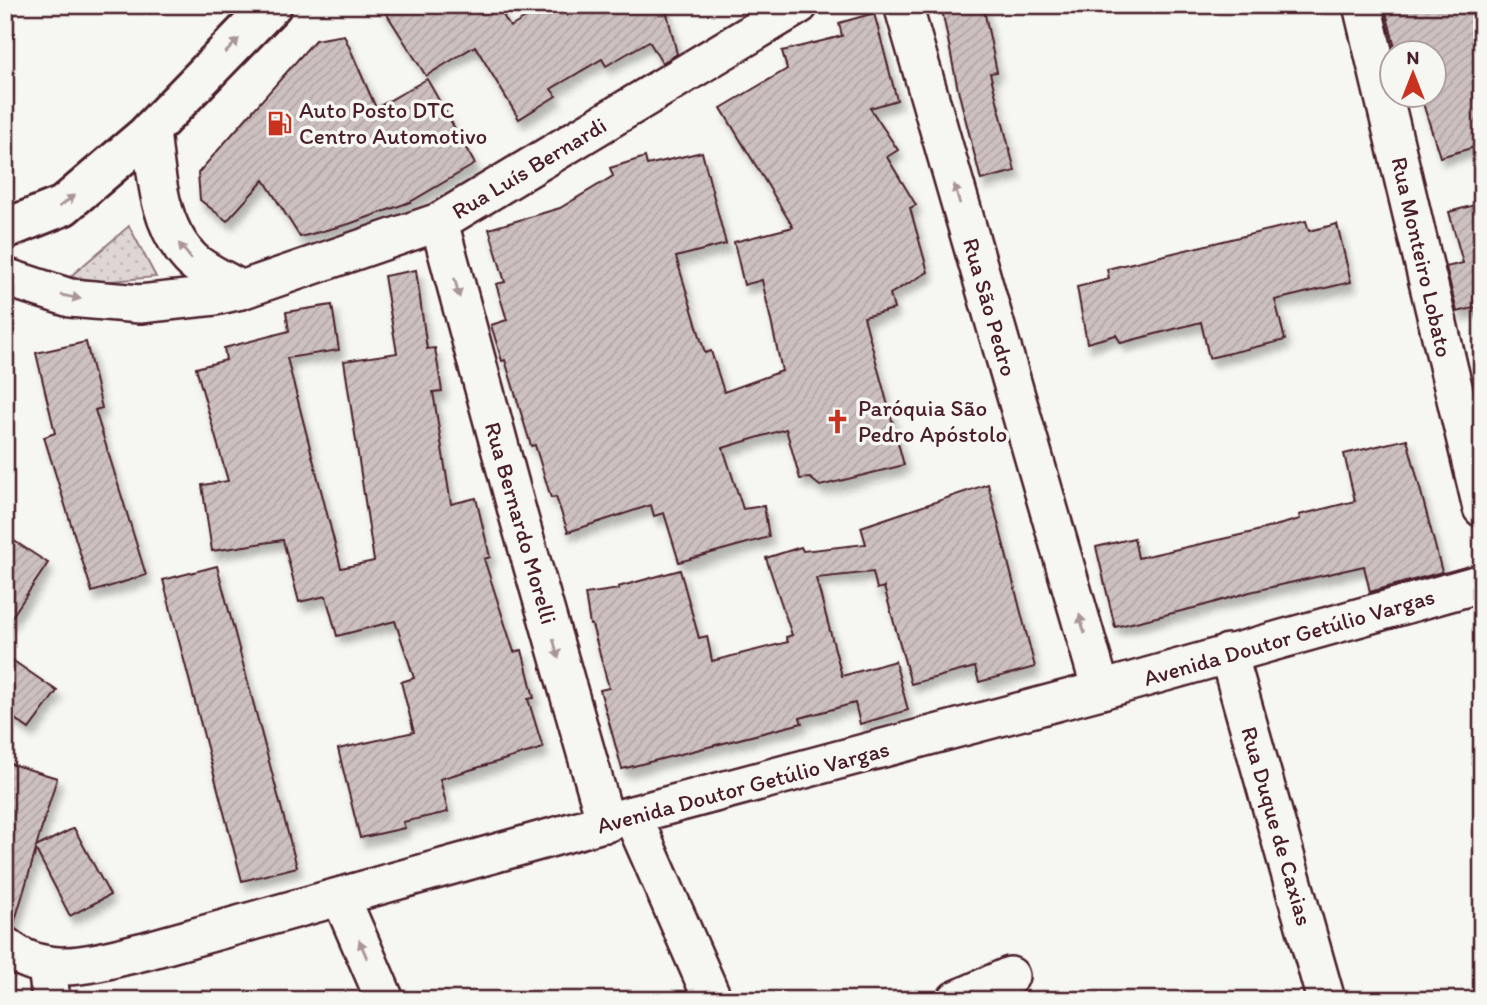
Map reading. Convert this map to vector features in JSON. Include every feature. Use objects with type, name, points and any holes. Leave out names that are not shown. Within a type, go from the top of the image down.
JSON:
[{"type":"main road","points":[[5,229],[63,206],[151,130],[272,5]]},
{"type":"street","name":"Rua Luís Bernardi","points":[[5,277],[70,298],[140,304],[215,296],[241,290],[439,222],[799,5]]},
{"type":"street","name":"Rua São Pedro","points":[[902,5],[1101,690]]},
{"type":"street","name":"Rua Monteiro Lobato","points":[[1362,5],[1482,508]]},
{"type":"street","points":[[151,130],[159,194],[172,234],[191,260],[241,290]]},
{"type":"street","name":"Rua Bernardo Morelli","points":[[439,222],[519,518],[619,819],[713,1000]]},
{"type":"street","name":"Avenida Doutor Getúlio Vargas","points":[[5,946],[49,983],[84,966],[1101,690],[1482,583]]},
{"type":"street","name":"Rua Duque de Caxias","points":[[1228,653],[1326,1000]]},
{"type":"street","points":[[341,898],[385,1000]]},
{"type":"street","points":[[956,1000],[1010,976]]},
{"type":"shaded area","points":[[129,226],[156,277],[100,282],[71,276]]},
{"type":"building","points":[[381,5],[497,5],[510,27],[548,5],[560,5],[567,16],[585,5],[665,5],[677,54],[662,63],[649,41],[606,66],[602,59],[551,89],[556,96],[519,119],[475,46],[426,76]]},
{"type":"building","points":[[941,5],[983,5],[997,72],[990,73],[1015,171],[981,180],[958,90]]},
{"type":"building","points":[[1411,5],[1482,5],[1482,145],[1440,157],[1424,108],[1448,108],[1448,38],[1392,38],[1386,12]]},
{"type":"building","points":[[874,13],[897,100],[870,108],[898,150],[887,157],[916,205],[910,208],[928,272],[890,294],[894,309],[864,317],[904,465],[820,486],[810,478],[800,479],[786,429],[723,448],[743,509],[764,506],[769,537],[679,562],[664,513],[654,516],[651,505],[568,532],[556,497],[551,498],[535,445],[531,446],[505,360],[502,361],[491,325],[507,320],[496,284],[505,282],[489,229],[560,208],[613,176],[610,168],[645,157],[647,165],[702,152],[726,244],[676,257],[705,353],[711,351],[724,392],[782,371],[762,280],[744,285],[734,242],[793,227],[721,108],[787,69],[782,51],[842,36],[839,23]]},
{"type":"building","points":[[344,35],[376,108],[427,79],[475,164],[410,202],[349,224],[300,237],[264,180],[227,221],[200,200],[198,173],[315,40]]},
{"type":"building","points":[[1482,203],[1482,306],[1457,312],[1446,267],[1463,263],[1449,212]]},
{"type":"building","points":[[1306,221],[1309,231],[1337,224],[1351,282],[1275,300],[1285,340],[1209,358],[1201,322],[1121,343],[1116,335],[1087,343],[1077,287],[1109,279],[1107,269]]},
{"type":"building","points":[[416,270],[427,349],[435,348],[442,391],[433,392],[451,504],[476,498],[490,557],[484,559],[514,652],[522,650],[534,698],[528,699],[543,748],[440,779],[448,812],[403,822],[405,828],[360,838],[338,749],[414,732],[401,682],[414,678],[395,621],[337,636],[326,596],[299,602],[283,540],[212,551],[202,485],[228,481],[196,368],[226,360],[224,348],[289,331],[286,312],[332,305],[339,350],[287,358],[341,568],[374,561],[344,361],[397,353],[384,276]]},
{"type":"building","points":[[86,342],[102,408],[95,410],[146,575],[92,592],[44,437],[55,433],[36,353]]},
{"type":"building","points":[[1407,439],[1442,572],[1370,592],[1364,566],[1115,627],[1096,547],[1134,538],[1138,558],[1249,533],[1300,519],[1299,515],[1355,501],[1344,454]]},
{"type":"building","points":[[988,484],[1035,667],[979,682],[975,667],[911,684],[884,587],[877,589],[873,572],[816,578],[842,676],[895,661],[908,710],[860,724],[855,703],[800,718],[802,723],[622,769],[600,690],[609,688],[590,625],[585,594],[619,589],[618,587],[680,570],[699,638],[707,636],[712,661],[788,642],[786,637],[792,635],[766,558],[801,547],[803,551],[866,544],[861,527]]},
{"type":"building","points":[[5,535],[48,563],[5,627]]},
{"type":"building","points":[[217,566],[297,867],[242,881],[163,580]]},
{"type":"building","points":[[5,655],[57,691],[29,729],[5,712]]},
{"type":"building","points":[[5,762],[57,778],[36,847],[74,828],[110,895],[70,916],[36,850],[13,927],[5,925]]},
{"type":"place","name":"Auto Posto DTC Centro Automotivo","points":[[279,123]]},
{"type":"place","name":"Paróquia São Pedro Apóstolo","points":[[838,421]]}]
